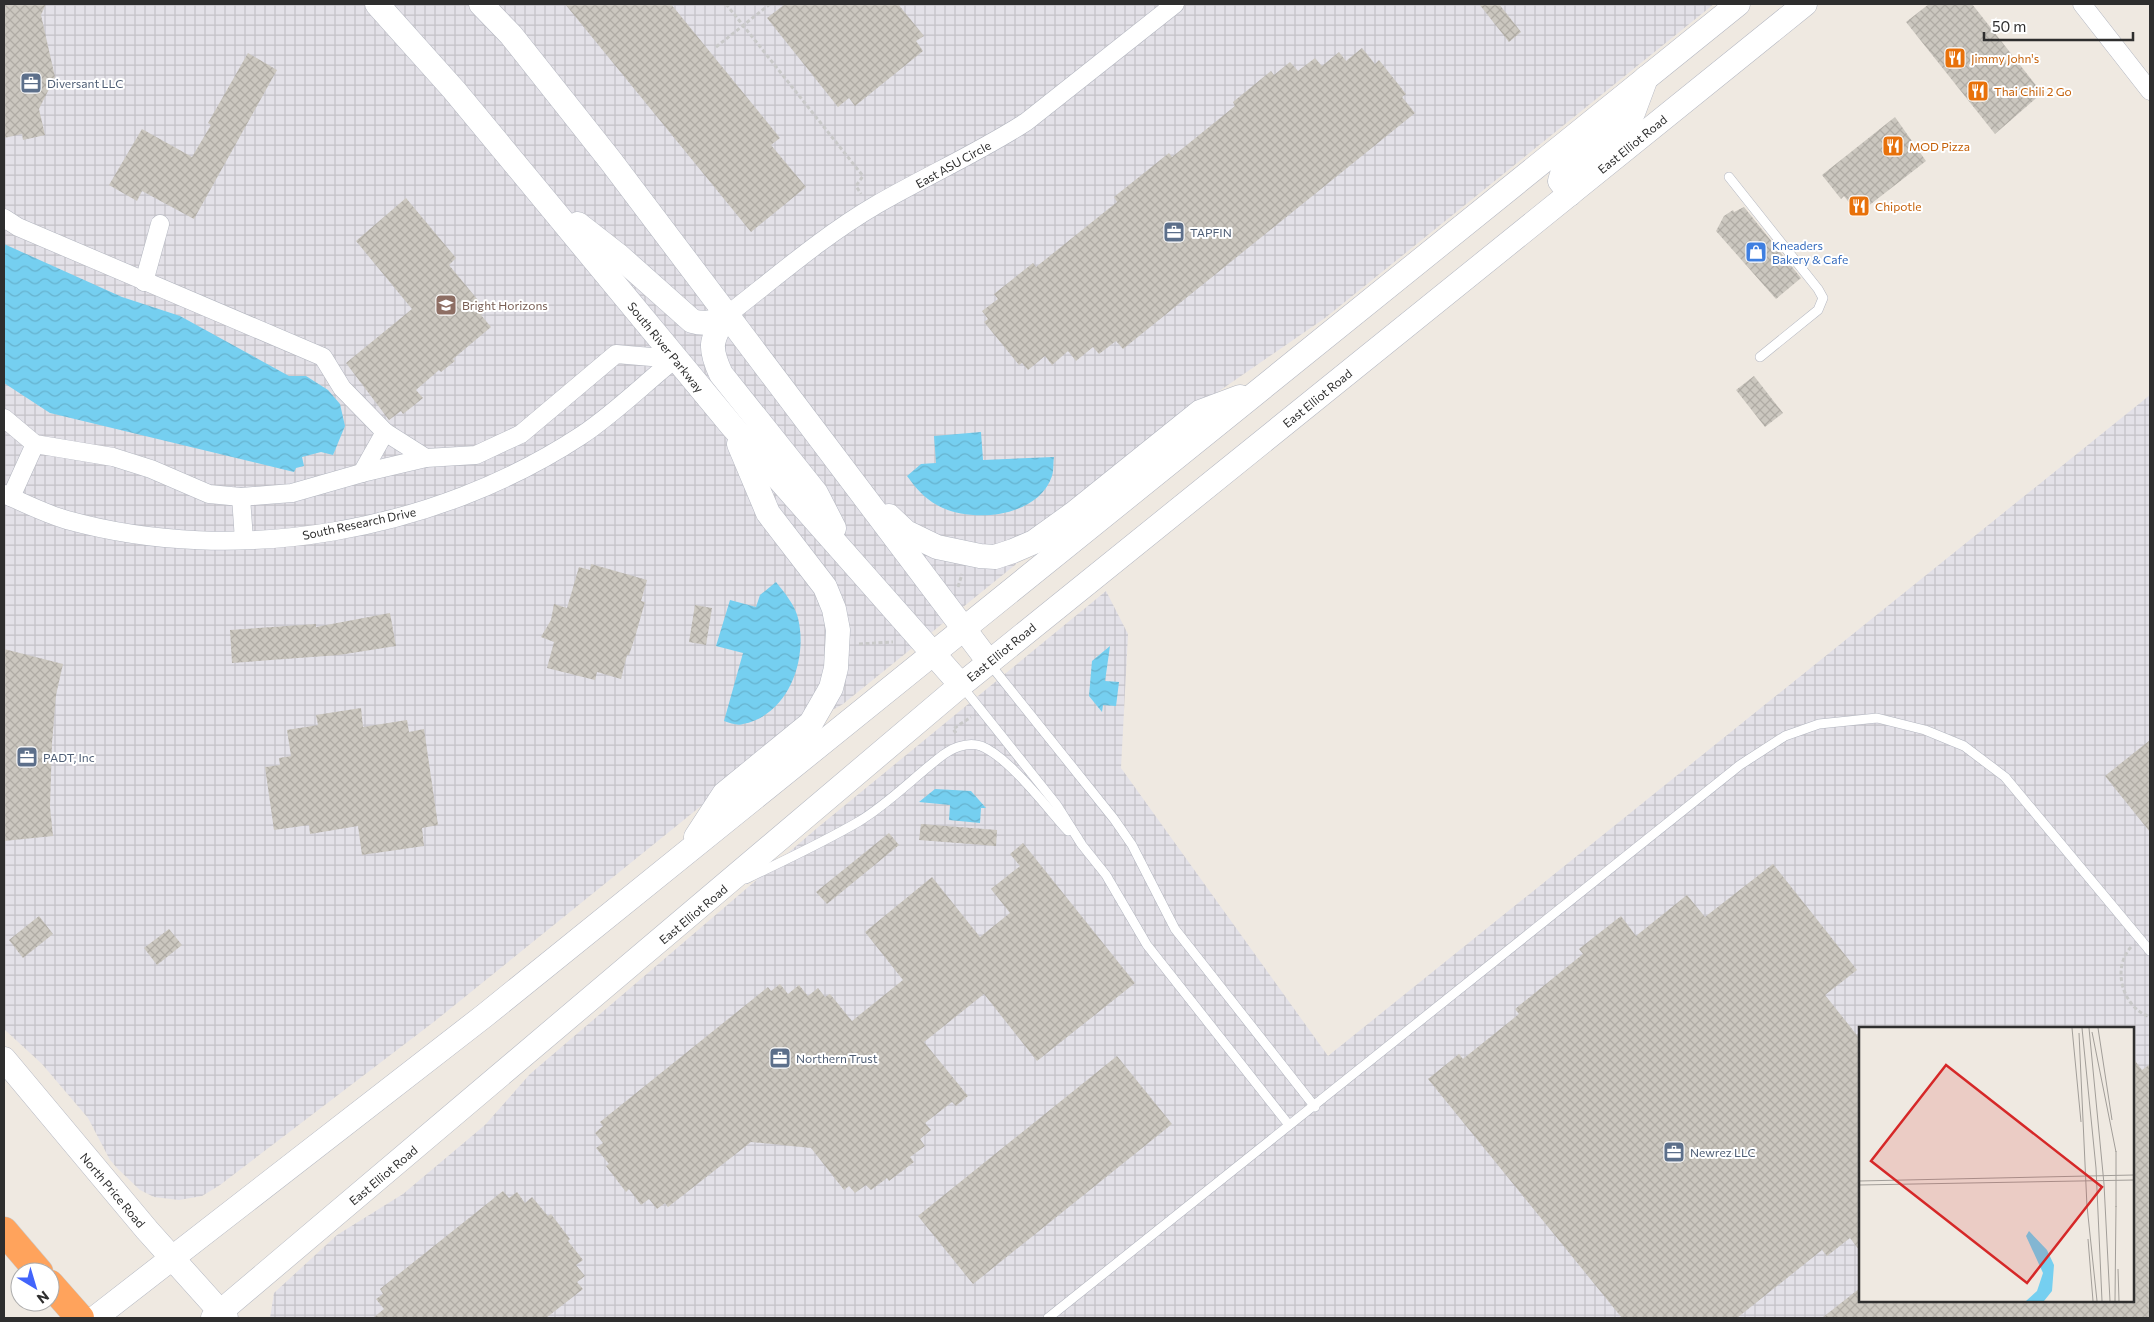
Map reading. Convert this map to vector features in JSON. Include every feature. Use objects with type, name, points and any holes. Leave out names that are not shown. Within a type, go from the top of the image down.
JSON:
[{"type":"highway","points":[[4,1231],[31,1262]]},
{"type":"highway","points":[[60,1295],[80,1318]]},
{"type":"main road","name":"South River Parkway","points":[[377,4],[454,90],[732,426],[961,685]]},
{"type":"main road","points":[[481,4],[511,35],[610,160],[989,662]]},
{"type":"main road","points":[[95,1318],[171,1257],[463,1033],[1738,4]]},
{"type":"main road","name":"East Elliot Road","points":[[220,1316],[961,685],[1805,4]]},
{"type":"main road","points":[[1570,194],[1560,181],[1563,171],[1633,113],[1646,78]]},
{"type":"main road","points":[[543,197],[619,256],[692,321],[703,324],[726,316]]},
{"type":"main road","points":[[726,316],[712,342],[712,352],[721,374],[816,493],[851,560]]},
{"type":"main road","points":[[836,461],[868,490],[892,520],[906,532],[938,547],[980,556],[995,556],[1034,542],[1056,527],[1200,412],[1258,391]]},
{"type":"main road","points":[[684,855],[724,794],[811,723],[831,688],[836,668],[838,630],[834,609],[825,587],[768,513],[732,426]]},
{"type":"main road","name":"North Price Road","points":[[4,1059],[220,1316]]},
{"type":"street","name":"East ASU Circle","points":[[726,316],[811,250],[876,206],[1026,122],[1175,4]]},
{"type":"street","points":[[2082,4],[2150,91]]},
{"type":"street","points":[[4,218],[18,227],[144,282],[323,357],[342,388],[384,432],[426,458]]},
{"type":"street","points":[[144,282],[160,224]]},
{"type":"street","points":[[4,418],[35,444],[113,456],[151,469],[209,494],[241,497],[292,493],[362,473],[426,458],[476,455],[520,434],[616,354],[675,358]]},
{"type":"street","name":"South Research Drive","points":[[7,496],[66,520],[162,536],[244,540],[306,536],[402,516],[483,490],[538,462],[583,434],[675,358]]},
{"type":"street","points":[[362,473],[384,432]]},
{"type":"street","points":[[7,496],[35,444]]},
{"type":"street","points":[[241,497],[244,540]]},
{"type":"lane","points":[[1729,177],[1818,289],[1823,298],[1818,310],[1760,357]]},
{"type":"lane","points":[[989,662],[1114,819],[1132,845],[1175,929],[1314,1107]]},
{"type":"lane","points":[[961,685],[1056,804],[1082,845]]},
{"type":"lane","points":[[1048,1318],[1740,765],[1785,736],[1819,724],[1877,718],[1925,730],[1964,746],[2005,777],[2150,952]]},
{"type":"lane","points":[[719,892],[858,822],[882,806],[954,747],[979,745],[1006,763],[1082,845],[1106,875],[1147,946],[1289,1126]]},
{"type":"path","points":[[726,4],[863,176],[856,186],[861,194]]},
{"type":"path","points":[[716,47],[770,4]]},
{"type":"path","points":[[857,644],[893,642]]},
{"type":"path","points":[[959,736],[953,730],[973,715]]},
{"type":"path","points":[[2140,939],[2128,951],[2122,964],[2121,979],[2125,993],[2133,1006],[2150,1017]]},
{"type":"shaded area","points":[[4,4],[1714,4],[1325,318],[1199,405],[1056,520],[1015,565],[843,704],[789,735],[435,1021],[220,1185],[202,1196],[179,1200],[154,1197],[140,1190],[118,1169],[110,1160],[88,1118],[42,1064],[4,1029]]},
{"type":"shaded area","points":[[2150,395],[2150,1318],[270,1318],[274,1293],[337,1235],[403,1194],[485,1125],[530,1074],[816,829],[1106,591],[1128,634],[1121,768],[1328,1056]]},
{"type":"water","points":[[4,244],[122,297],[180,316],[289,376],[306,376],[328,390],[340,404],[345,426],[333,455],[321,452],[302,457],[304,466],[296,468],[294,472],[50,413],[4,383]]},
{"type":"water","points":[[981,432],[983,460],[1054,457],[1052,476],[1044,490],[1033,501],[1018,509],[1002,513],[984,515],[951,511],[928,499],[907,476],[921,464],[936,463],[934,436]]},
{"type":"water","points":[[776,582],[786,594],[797,613],[800,651],[797,667],[783,697],[759,719],[741,725],[724,721],[743,653],[716,646],[730,600],[756,607],[760,595]]},
{"type":"water","points":[[1110,646],[1105,681],[1119,682],[1116,706],[1103,705],[1102,712],[1089,696],[1092,661]]},
{"type":"water","points":[[935,789],[971,791],[986,808],[981,808],[980,823],[949,820],[950,805],[919,802]]},
{"type":"building","points":[[4,4],[46,4],[41,15],[55,77],[39,109],[45,135],[23,140],[22,134],[4,138]]},
{"type":"building","points":[[565,4],[671,4],[780,138],[771,145],[806,187],[751,232]]},
{"type":"building","points":[[785,4],[898,4],[924,36],[916,41],[923,51],[855,106],[849,98],[838,107],[767,18]]},
{"type":"building","points":[[1479,4],[1499,4],[1521,32],[1509,42]]},
{"type":"building","points":[[1929,4],[1972,4],[2042,93],[1995,134],[1906,22]]},
{"type":"building","name":"TAPFIN","points":[[1362,48],[1375,64],[1379,60],[1406,94],[1402,97],[1415,113],[1123,349],[1116,341],[1099,354],[1093,347],[1076,361],[1068,351],[1052,365],[1045,356],[1028,370],[1022,363],[1019,365],[984,322],[988,319],[982,311],[998,299],[994,294],[1033,263],[1036,267],[1117,202],[1114,197],[1169,153],[1172,157],[1235,106],[1233,102],[1271,71],[1274,75],[1290,62],[1298,71],[1315,58],[1322,66],[1339,52],[1346,61]]},
{"type":"building","points":[[248,53],[277,70],[194,219],[142,191],[137,201],[109,185],[142,129],[192,157],[211,125],[208,123]]},
{"type":"building","points":[[1895,117],[1926,161],[1858,214],[1844,196],[1841,199],[1822,175]]},
{"type":"building","name":"Bright Horizons","points":[[406,198],[456,258],[449,265],[487,311],[481,315],[491,327],[453,359],[455,361],[441,372],[439,370],[416,390],[423,398],[403,414],[401,411],[389,420],[346,363],[412,309],[356,241]]},
{"type":"building","name":"Kneaders Bakery & Cafe","points":[[1744,207],[1801,278],[1776,299],[1716,231],[1724,216],[1733,210],[1734,212]]},
{"type":"building","points":[[1754,376],[1783,413],[1765,427],[1736,390]]},
{"type":"building","points":[[591,564],[647,580],[641,601],[645,602],[621,679],[597,672],[595,680],[547,668],[554,642],[541,637],[551,620],[554,604],[567,608],[579,567],[590,570]]},
{"type":"building","points":[[695,605],[712,608],[706,645],[689,642]]},
{"type":"building","points":[[390,613],[396,646],[339,655],[232,663],[230,630],[316,624],[316,627]]},
{"type":"building","name":"PADT, Inc","points":[[4,649],[63,664],[56,695],[52,743],[50,807],[53,836],[4,841]]},
{"type":"building","points":[[361,708],[363,727],[407,720],[409,732],[424,729],[438,825],[422,828],[424,846],[362,855],[358,826],[310,834],[309,825],[274,830],[265,767],[280,765],[279,758],[291,756],[287,730],[318,725],[316,715]]},
{"type":"building","points":[[2150,740],[2150,832],[2105,776]]},
{"type":"building","points":[[921,824],[997,830],[996,846],[919,840]]},
{"type":"building","points":[[889,833],[899,845],[827,904],[816,892]]},
{"type":"building","points":[[1023,843],[1135,983],[1037,1061],[984,994],[924,1042],[968,1096],[956,1106],[952,1102],[925,1123],[931,1130],[920,1139],[925,1146],[910,1157],[914,1162],[889,1181],[887,1178],[871,1190],[866,1185],[855,1193],[849,1186],[844,1190],[811,1148],[751,1142],[668,1207],[665,1203],[657,1209],[649,1199],[641,1205],[629,1189],[626,1192],[606,1166],[609,1164],[596,1148],[603,1143],[595,1133],[603,1126],[600,1122],[768,987],[771,991],[780,984],[788,994],[799,985],[808,996],[818,988],[825,997],[830,994],[852,1021],[903,980],[865,932],[932,877],[980,937],[1010,913],[991,889],[1020,866],[1010,854]]},
{"type":"building","name":"Newrez LLC","points":[[1773,864],[1857,970],[1825,995],[1859,1038],[1859,1250],[1850,1238],[1827,1256],[1822,1250],[1737,1318],[1622,1318],[1428,1079],[1459,1054],[1463,1059],[1519,1014],[1515,1009],[1583,954],[1579,949],[1621,916],[1636,936],[1687,895],[1705,917]]},
{"type":"building","points":[[39,916],[53,934],[23,958],[9,940]]},
{"type":"building","points":[[169,929],[182,945],[157,965],[144,948]]},
{"type":"building","points":[[1117,1056],[1172,1124],[973,1284],[918,1216]]},
{"type":"building","points":[[2134,1059],[2142,1070],[2150,1064],[2150,1318],[1822,1318],[1859,1289],[1859,1302],[2134,1302]]},
{"type":"building","points":[[503,1191],[509,1198],[517,1192],[525,1203],[532,1197],[548,1216],[551,1214],[583,1260],[576,1265],[585,1276],[577,1282],[583,1289],[546,1318],[373,1318],[384,1309],[376,1299],[383,1294],[380,1289]]},
{"type":"place","name":"Jimmy John's","points":[[1955,58]]},
{"type":"place","name":"Diversant LLC","points":[[31,83]]},
{"type":"place","name":"Thai Chili 2 Go","points":[[1978,91]]},
{"type":"place","name":"MOD Pizza","points":[[1893,146]]},
{"type":"place","name":"Chipotle","points":[[1859,206]]},
{"type":"place","name":"TAPFIN","points":[[1174,232]]},
{"type":"place","name":"Kneaders Bakery & Cafe","points":[[1756,252]]},
{"type":"place","name":"Bright Horizons","points":[[446,305]]},
{"type":"place","name":"PADT, Inc","points":[[27,757]]},
{"type":"place","name":"Northern Trust","points":[[780,1058]]},
{"type":"place","name":"Newrez LLC","points":[[1674,1152]]}]
